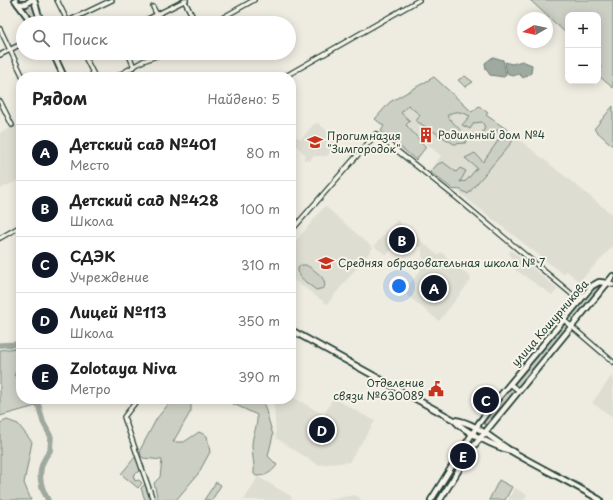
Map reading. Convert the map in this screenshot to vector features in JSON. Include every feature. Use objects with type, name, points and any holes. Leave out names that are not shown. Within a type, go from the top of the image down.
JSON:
[{"type":"main road","points":[[16,2],[26,4],[33,0],[39,16]]},
{"type":"main road","points":[[16,2],[27,16]]},
{"type":"main road","points":[[56,60],[62,72]]},
{"type":"main road","name":"улица Кошурникова","points":[[440,500],[468,453],[518,390],[613,276]]},
{"type":"main road","name":"улица Кошурникова","points":[[431,500],[476,428],[510,384],[596,284],[608,283]]},
{"type":"main road","points":[[296,333],[454,420],[459,425],[491,444],[501,449],[512,451]]},
{"type":"main road","points":[[454,420],[461,420],[476,428],[512,451],[600,500]]},
{"type":"main road","points":[[468,453],[479,444],[491,444]]},
{"type":"street","points":[[57,0],[64,16]]},
{"type":"street","points":[[81,16],[112,0]]},
{"type":"street","points":[[153,16],[185,0],[193,16]]},
{"type":"street","points":[[225,16],[254,0]]},
{"type":"street","points":[[293,72],[419,0]]},
{"type":"street","points":[[153,6],[157,14]]},
{"type":"street","points":[[0,29],[21,72]]},
{"type":"street","points":[[0,54],[16,47]]},
{"type":"street","points":[[86,60],[92,72]]},
{"type":"street","points":[[131,60],[134,67]]},
{"type":"street","points":[[125,72],[149,60]]},
{"type":"street","points":[[0,100],[12,125]]},
{"type":"street","points":[[296,225],[376,134],[458,199],[580,301]]},
{"type":"street","points":[[0,238],[16,229]]},
{"type":"street","points":[[608,283],[613,285]]},
{"type":"street","points":[[564,320],[613,362]]},
{"type":"street","points":[[510,384],[518,390]]},
{"type":"street","points":[[134,404],[124,417],[153,500]]},
{"type":"shaded area","points":[[530,0],[613,0],[613,88],[601,78],[601,12],[565,12],[565,32],[553,21],[553,12],[543,12]]},
{"type":"shaded area","points":[[32,3],[36,16],[30,16],[25,8]]},
{"type":"shaded area","points":[[493,57],[503,60],[506,75],[504,77],[490,75],[486,69],[485,63]]},
{"type":"shaded area","points":[[522,61],[532,65],[531,73],[523,78],[519,74],[513,76],[507,73],[505,62],[512,64]]},
{"type":"shaded area","points":[[465,76],[473,82],[465,87],[458,80]]},
{"type":"shaded area","points":[[434,77],[473,112],[511,133],[613,215],[613,246],[579,282],[567,271],[563,274],[430,170],[441,156],[419,137],[410,149],[375,119],[390,102]]},
{"type":"shaded area","points":[[434,77],[472,112],[479,106],[488,113],[486,115],[515,135],[512,142],[468,194],[459,189],[454,190],[430,172],[438,164],[443,162],[456,172],[460,168],[466,171],[460,182],[466,181],[477,168],[465,158],[475,153],[483,162],[500,138],[498,130],[490,133],[483,142],[481,136],[485,127],[482,122],[474,123],[470,129],[462,125],[470,116],[461,112],[452,112],[447,116],[464,134],[473,134],[465,143],[454,144],[416,121],[420,115],[408,105],[401,113],[410,121],[406,125],[426,147],[416,160],[381,131],[384,126],[375,119],[390,102]]},
{"type":"shaded area","points":[[613,106],[613,146],[594,129]]},
{"type":"shaded area","name":"Прогимназия \"Зимгородок\"","points":[[318,123],[339,142],[327,156],[313,156],[310,161],[303,159],[306,155],[296,146],[296,138],[301,139],[314,124]]},
{"type":"shaded area","points":[[16,125],[16,181],[0,189],[0,133]]},
{"type":"shaded area","name":"Средняя образовательная школа № 7","points":[[325,206],[373,248],[327,304],[296,282],[296,241]]},
{"type":"shaded area","points":[[397,220],[435,253],[438,255],[441,252],[470,277],[471,280],[439,321],[403,292],[421,270],[419,260],[423,259],[421,246],[391,250],[386,255],[374,246]]},
{"type":"shaded area","points":[[511,250],[558,289],[552,295],[510,266],[513,262],[509,252]]},
{"type":"shaded area","points":[[301,265],[306,265],[320,275],[325,284],[324,288],[316,290],[301,278],[298,268]]},
{"type":"shaded area","points":[[602,285],[575,320],[571,317],[592,290]]},
{"type":"shaded area","points":[[564,325],[568,327],[518,388],[514,385]]},
{"type":"shaded area","points":[[16,348],[16,372],[14,375],[16,377],[16,404],[35,404],[36,406],[0,416],[0,350]]},
{"type":"shaded area","points":[[613,374],[613,417],[592,403]]},
{"type":"shaded area","points":[[511,388],[515,391],[485,425],[485,420]]},
{"type":"shaded area","points":[[333,398],[375,421],[349,462],[318,465],[276,438],[274,404],[296,404],[296,399],[324,415]]},
{"type":"shaded area","points":[[169,404],[191,404],[191,411],[173,442],[184,442],[199,432],[207,436],[210,452],[198,474],[176,500],[158,500],[154,483],[160,477],[162,460],[143,458],[141,456],[140,450],[157,418]]},
{"type":"shaded area","points":[[234,404],[264,404],[273,435],[268,456],[277,465],[268,474],[256,476],[254,474],[252,446],[257,423],[257,415]]},
{"type":"shaded area","points":[[7,420],[18,424],[32,442],[24,483],[31,500],[0,500],[0,423]]},
{"type":"shaded area","points":[[136,456],[142,470],[133,475],[135,481],[139,480],[142,483],[138,488],[121,474]]},
{"type":"shaded area","points":[[258,477],[291,496],[292,500],[244,500]]},
{"type":"shaded area","points":[[499,480],[512,487],[505,500],[489,500]]},
{"type":"shaded area","points":[[216,482],[221,485],[212,500],[204,500]]},
{"type":"shaded area","points":[[146,483],[152,500],[145,500],[141,488]]},
{"type":"shaded area","points":[[515,488],[527,495],[524,500],[508,500]]},
{"type":"shaded area","points":[[355,495],[362,500],[325,500]]},
{"type":"waterway","points":[[0,345],[16,344]]},
{"type":"waterway","points":[[38,404],[43,422],[51,437],[50,451],[43,463],[40,475],[42,487],[48,500]]},
{"type":"place","name":"Родильный дом №4","points":[[426,135]]},
{"type":"place","name":"Прогимназия \"Зимгородок\"","points":[[315,142]]},
{"type":"place","name":"Детский сад №428","points":[[402,240]]},
{"type":"place","name":"Средняя образовательная школа № 7","points":[[326,263]]},
{"type":"place","name":"Детский сад №401","points":[[434,288]]},
{"type":"place","name":"Отделение связи №630089","points":[[436,389]]},
{"type":"place","name":"СДЭК","points":[[486,400]]},
{"type":"place","name":"Лицей №113","points":[[322,430]]},
{"type":"place","name":"Zolotaya Niva","points":[[463,456]]}]
